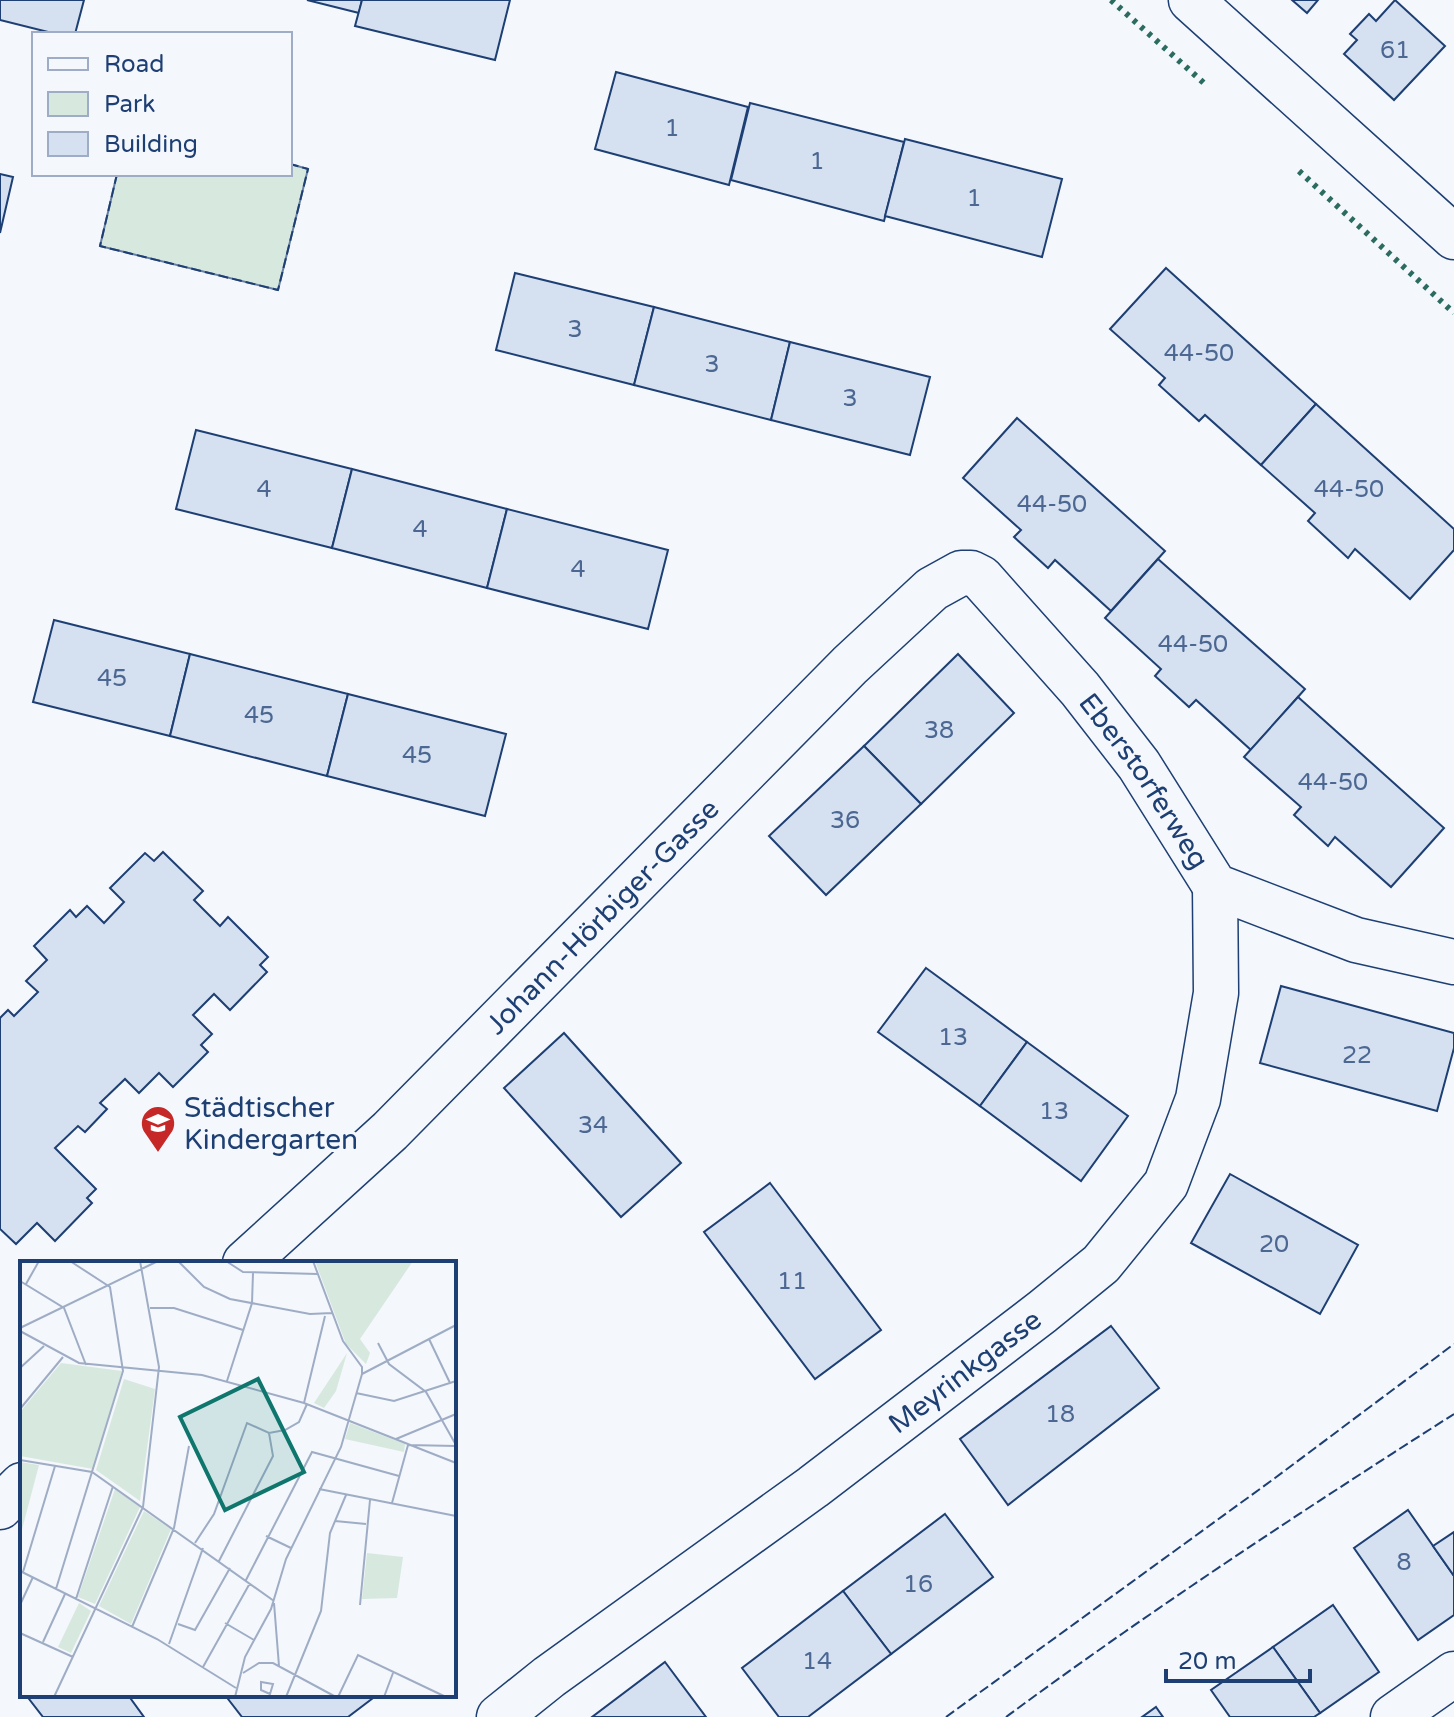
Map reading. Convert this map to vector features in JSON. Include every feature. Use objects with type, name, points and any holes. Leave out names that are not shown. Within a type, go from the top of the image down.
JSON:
[{"type":"street","points":[[1191,0],[1454,237]]},
{"type":"street","name":"Eberstorferweg","points":[[961,573],[971,573],[981,578],[1080,689],[1139,765],[1215,886],[1356,940],[1454,962]]},
{"type":"street","name":"Johann-Hörbiger-Gasse","points":[[247,1261],[390,1131],[850,665],[932,589],[961,573]]},
{"type":"street","name":"Meyrinkgasse","points":[[499,1717],[549,1677],[813,1487],[1101,1264],[1166,1184],[1198,1099],[1216,993],[1215,886]]},
{"type":"street","points":[[0,1507],[20,1487]]},
{"type":"street","points":[[1393,1717],[1454,1674]]},
{"type":"green space","points":[[292,165],[308,169],[278,290],[100,246],[117,176],[292,176]]},
{"type":"building","points":[[0,0],[84,0],[76,32],[48,32],[0,20]]},
{"type":"building","points":[[307,0],[362,0],[359,13]]},
{"type":"building","points":[[362,0],[510,0],[495,60],[355,26]]},
{"type":"building","points":[[1292,0],[1318,0],[1307,13]]},
{"type":"building","points":[[1395,0],[1445,46],[1394,100],[1344,54],[1357,40],[1350,34],[1369,14],[1376,21]]},
{"type":"building","points":[[616,72],[748,107],[729,185],[595,149]]},
{"type":"building","points":[[750,103],[904,142],[884,221],[731,180]]},
{"type":"building","points":[[905,139],[1062,179],[1042,257],[885,216]]},
{"type":"building","points":[[0,174],[13,177],[0,233]]},
{"type":"building","points":[[1166,268],[1316,404],[1261,465],[1205,415],[1199,421],[1159,385],[1165,378],[1110,329]]},
{"type":"building","points":[[515,273],[654,307],[634,385],[496,350]]},
{"type":"building","points":[[654,307],[790,342],[771,420],[634,385]]},
{"type":"building","points":[[790,342],[930,377],[910,455],[771,420]]},
{"type":"building","points":[[1316,404],[1454,529],[1454,550],[1410,599],[1355,549],[1348,558],[1308,521],[1315,513],[1261,465]]},
{"type":"building","points":[[1017,418],[1165,551],[1111,611],[1055,560],[1048,568],[1014,537],[1021,530],[963,478]]},
{"type":"building","points":[[196,430],[352,469],[332,548],[176,509]]},
{"type":"building","points":[[352,469],[507,509],[487,588],[332,548]]},
{"type":"building","points":[[507,509],[668,550],[648,629],[487,588]]},
{"type":"building","points":[[1158,559],[1305,689],[1251,750],[1196,700],[1189,707],[1155,676],[1161,669],[1105,618]]},
{"type":"building","points":[[54,620],[190,654],[170,736],[33,702]]},
{"type":"building","points":[[190,654],[348,694],[327,776],[170,736]]},
{"type":"building","points":[[958,654],[1014,713],[921,804],[864,746]]},
{"type":"building","points":[[348,694],[506,734],[485,816],[327,776]]},
{"type":"building","points":[[1298,697],[1444,828],[1391,887],[1335,837],[1328,846],[1294,815],[1301,807],[1244,757]]},
{"type":"building","points":[[864,746],[921,804],[826,895],[769,836]]},
{"type":"building","points":[[163,852],[203,891],[194,900],[220,926],[228,917],[268,957],[260,965],[267,972],[230,1010],[214,994],[193,1015],[212,1034],[201,1045],[208,1052],[173,1087],[159,1073],[139,1093],[125,1079],[100,1103],[107,1109],[85,1132],[78,1126],[55,1148],[96,1189],[87,1198],[92,1203],[55,1241],[37,1223],[16,1244],[0,1229],[0,1018],[8,1010],[14,1016],[38,992],[26,981],[47,960],[34,946],[70,910],[76,917],[87,906],[104,923],[124,902],[110,888],[145,853],[154,861]]},
{"type":"building","points":[[926,968],[1027,1042],[980,1106],[878,1032]]},
{"type":"building","points":[[1281,986],[1454,1033],[1454,1048],[1437,1111],[1260,1063]]},
{"type":"building","points":[[564,1033],[681,1163],[621,1217],[504,1088]]},
{"type":"building","points":[[1027,1042],[1128,1116],[1081,1181],[980,1106]]},
{"type":"building","points":[[1230,1174],[1358,1245],[1320,1314],[1191,1243]]},
{"type":"building","points":[[770,1183],[881,1330],[815,1379],[704,1232]]},
{"type":"building","points":[[1111,1326],[1159,1388],[1008,1505],[960,1439]]},
{"type":"building","points":[[1408,1510],[1454,1576],[1454,1615],[1418,1640],[1354,1548]]},
{"type":"building","points":[[945,1514],[993,1577],[891,1654],[843,1591]]},
{"type":"building","points":[[1454,1532],[1454,1576],[1433,1546]]},
{"type":"building","points":[[843,1591],[891,1654],[808,1717],[779,1717],[742,1668]]},
{"type":"building","points":[[1333,1605],[1379,1672],[1320,1713],[1273,1647]]},
{"type":"building","points":[[1273,1647],[1320,1713],[1314,1717],[1230,1717],[1211,1690]]},
{"type":"building","points":[[665,1662],[706,1717],[592,1717]]},
{"type":"building","points":[[28,1697],[129,1697],[144,1717],[43,1717]]},
{"type":"building","points":[[227,1697],[374,1697],[348,1717],[242,1717]]},
{"type":"building","points":[[1156,1707],[1163,1717],[1142,1717]]},
{"type":"hedge","points":[[1111,0],[1205,84]]},
{"type":"hedge","points":[[1299,171],[1454,313]]},
{"type":"fence","points":[[117,176],[100,246],[278,290],[308,169],[292,165]]},
{"type":"fence","points":[[946,1717],[1454,1344]]},
{"type":"fence","points":[[1006,1717],[1227,1562],[1454,1414]]},
{"type":"place","name":"Städtischer Kindergarten","points":[[158,1154]]}]
